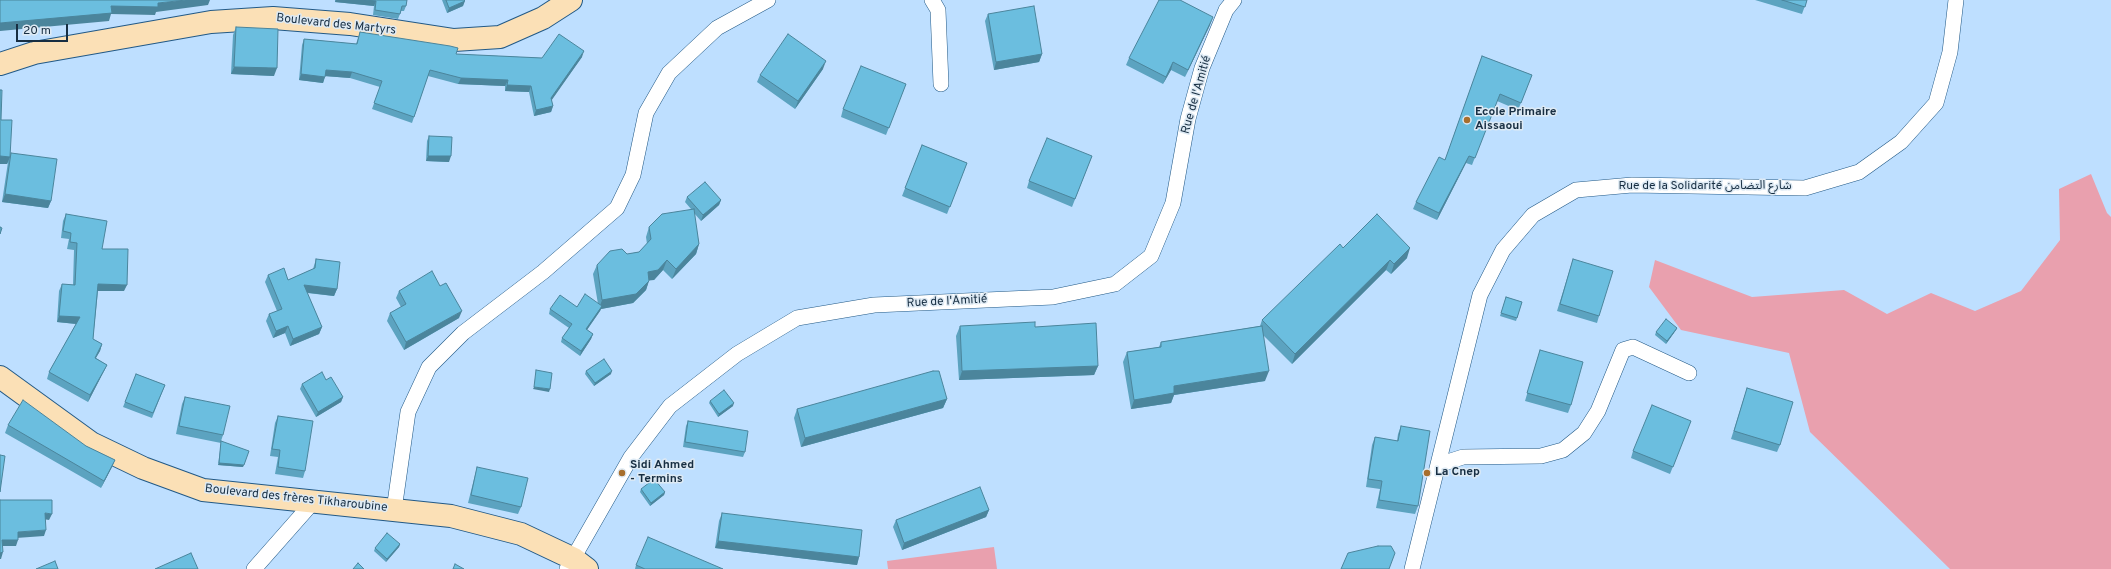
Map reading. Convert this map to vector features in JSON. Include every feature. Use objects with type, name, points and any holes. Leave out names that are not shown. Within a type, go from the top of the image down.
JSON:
[{"type":"street","name":"Boulevard des Martyrs","points":[[0,64],[34,53],[72,46],[211,22],[266,18],[350,24],[454,40],[500,37],[543,18],[571,0]]},
{"type":"street","points":[[394,510],[408,412],[429,367],[463,333],[544,272],[617,208],[633,175],[646,113],[668,73],[717,28],[768,0]]},
{"type":"street","points":[[932,0],[938,10],[941,84]]},
{"type":"street","name":"Rue de l'Amitié","points":[[576,566],[631,457],[670,406],[737,354],[796,318],[874,305],[1053,297],[1115,284],[1151,256],[1173,203],[1188,119],[1202,68],[1226,10],[1234,0]]},
{"type":"street","name":"Rue de la Solidarité شارع التضامن","points":[[1412,569],[1480,295],[1503,250],[1532,215],[1576,190],[1632,185],[1805,188],[1859,172],[1901,142],[1936,103],[1950,52],[1956,0]]},
{"type":"street","points":[[1438,465],[1463,457],[1541,456],[1563,450],[1584,433],[1598,411],[1623,350],[1633,347],[1689,373]]},
{"type":"street","name":"Boulevard des frères Tikharoubine","points":[[0,377],[91,444],[143,468],[203,490],[451,516],[521,534],[576,566]]},
{"type":"street","points":[[254,569],[314,502]]},
{"type":"shaded area","points":[[2091,174],[2107,213],[2111,217],[2111,569],[1950,569],[1810,432],[1789,353],[1681,330],[1649,287],[1655,260],[1752,297],[1844,290],[1887,314],[1931,293],[1975,311],[2021,291],[2060,240],[2059,189]]},
{"type":"shaded area","points":[[994,547],[997,569],[888,569],[887,561]]},
{"type":"building","points":[[0,0],[186,0],[158,3],[158,7],[111,6],[112,13],[0,23]]},
{"type":"building","points":[[365,0],[407,0],[406,6],[402,6],[400,14],[375,10],[376,1]]},
{"type":"building","points":[[446,0],[464,0],[465,1],[449,8]]},
{"type":"building","points":[[1159,0],[1180,0],[1213,17],[1188,70],[1173,62],[1166,77],[1129,58]]},
{"type":"building","points":[[1782,0],[1807,0],[1805,7]]},
{"type":"building","points":[[1034,6],[1042,54],[996,62],[988,14]]},
{"type":"building","points":[[236,27],[278,29],[277,68],[234,67]]},
{"type":"building","points":[[360,32],[450,46],[458,48],[456,54],[542,58],[559,34],[584,51],[551,98],[553,106],[536,110],[531,86],[507,85],[508,80],[461,78],[430,70],[414,117],[374,103],[382,81],[352,72],[326,70],[325,77],[301,74],[304,39],[357,44]]},
{"type":"building","points":[[788,34],[826,61],[798,101],[760,75]]},
{"type":"building","points":[[1482,56],[1532,75],[1521,103],[1500,94],[1475,158],[1469,156],[1439,213],[1416,202],[1439,157],[1445,160]]},
{"type":"building","points":[[861,66],[906,84],[889,128],[843,109]]},
{"type":"building","points":[[0,90],[2,90],[1,120],[12,120],[10,157],[0,156]]},
{"type":"building","points":[[429,136],[452,137],[451,156],[428,156]]},
{"type":"building","points":[[1047,138],[1092,156],[1075,199],[1029,181]]},
{"type":"building","points":[[922,145],[967,163],[950,207],[905,188]]},
{"type":"building","points":[[11,153],[57,159],[51,201],[5,194]]},
{"type":"building","points":[[705,182],[721,200],[703,215],[687,197]]},
{"type":"building","points":[[694,209],[699,244],[676,269],[667,260],[658,270],[648,272],[649,281],[636,294],[602,300],[597,265],[610,251],[622,249],[627,254],[639,252],[651,239],[649,227],[662,214]]},
{"type":"building","points":[[66,214],[107,221],[102,249],[128,249],[127,285],[98,284],[93,339],[102,344],[95,358],[107,365],[90,395],[49,372],[80,317],[59,316],[62,284],[75,285],[77,243],[70,242],[71,233],[63,231]]},
{"type":"building","points":[[1377,214],[1410,248],[1394,264],[1390,260],[1295,354],[1262,320],[1340,244],[1343,248]]},
{"type":"building","points":[[316,259],[340,262],[337,289],[304,285],[322,327],[293,339],[288,326],[276,331],[269,314],[282,309],[268,275],[284,268],[288,280],[315,268]]},
{"type":"building","points":[[1573,259],[1613,271],[1599,316],[1560,304]]},
{"type":"building","points":[[432,271],[440,286],[446,283],[462,311],[406,342],[390,313],[406,304],[399,291]]},
{"type":"building","points":[[585,294],[602,306],[586,329],[593,334],[581,351],[562,338],[572,324],[550,309],[560,295],[577,307]]},
{"type":"building","points":[[1506,297],[1522,302],[1517,318],[1501,313]]},
{"type":"building","points":[[1666,319],[1677,328],[1667,341],[1656,332]]},
{"type":"building","points":[[1035,322],[1035,327],[1096,323],[1098,366],[962,371],[960,326]]},
{"type":"building","points":[[1262,326],[1269,371],[1174,386],[1174,393],[1134,400],[1127,352],[1161,347],[1161,342]]},
{"type":"building","points":[[1540,350],[1583,362],[1571,405],[1527,393]]},
{"type":"building","points":[[604,359],[612,371],[595,383],[586,371]]},
{"type":"building","points":[[536,370],[552,373],[550,389],[534,387]]},
{"type":"building","points":[[933,371],[939,371],[947,399],[805,438],[797,409]]},
{"type":"building","points":[[322,372],[326,380],[331,377],[343,397],[318,412],[302,384]]},
{"type":"building","points":[[136,374],[165,385],[153,413],[125,402]]},
{"type":"building","points":[[1747,388],[1793,402],[1780,445],[1734,431]]},
{"type":"building","points":[[724,390],[734,403],[719,414],[710,401]]},
{"type":"building","points":[[185,397],[230,406],[223,435],[179,426]]},
{"type":"building","points":[[23,400],[86,446],[115,460],[104,481],[8,425]]},
{"type":"building","points":[[1652,405],[1691,421],[1673,467],[1633,451]]},
{"type":"building","points":[[278,416],[313,421],[305,471],[278,467],[280,450],[272,449]]},
{"type":"building","points":[[688,421],[748,431],[745,452],[685,442]]},
{"type":"building","points":[[1401,426],[1430,431],[1418,506],[1379,500],[1382,481],[1368,479],[1375,437],[1398,441]]},
{"type":"building","points":[[221,441],[249,451],[244,465],[219,463]]},
{"type":"building","points":[[0,455],[5,456],[0,492]]},
{"type":"building","points":[[477,467],[528,478],[521,507],[471,495]]},
{"type":"building","points":[[654,479],[665,492],[651,503],[641,489]]},
{"type":"building","points":[[980,487],[989,510],[904,543],[896,520]]},
{"type":"building","points":[[0,500],[52,500],[52,514],[45,513],[46,530],[18,532],[18,540],[2,540],[3,552],[0,553]]},
{"type":"building","points":[[722,513],[862,530],[859,557],[718,541]]},
{"type":"building","points":[[387,533],[400,544],[387,559],[375,548]]},
{"type":"building","points":[[648,537],[723,569],[645,569],[636,565]]},
{"type":"building","points":[[1378,546],[1391,546],[1395,553],[1389,569],[1341,569],[1348,553]]},
{"type":"building","points":[[191,553],[198,569],[155,569]]},
{"type":"building","points":[[55,561],[58,569],[36,569]]},
{"type":"building","points":[[358,563],[364,569],[353,569]]},
{"type":"building","points":[[455,564],[464,569],[453,569]]},
{"type":"place","name":"Ecole Primaire Aissaoui","points":[[1467,120]]},
{"type":"place","name":"Sidi Ahmed - Termins","points":[[622,473]]},
{"type":"place","name":"La Cnep","points":[[1427,473]]}]
